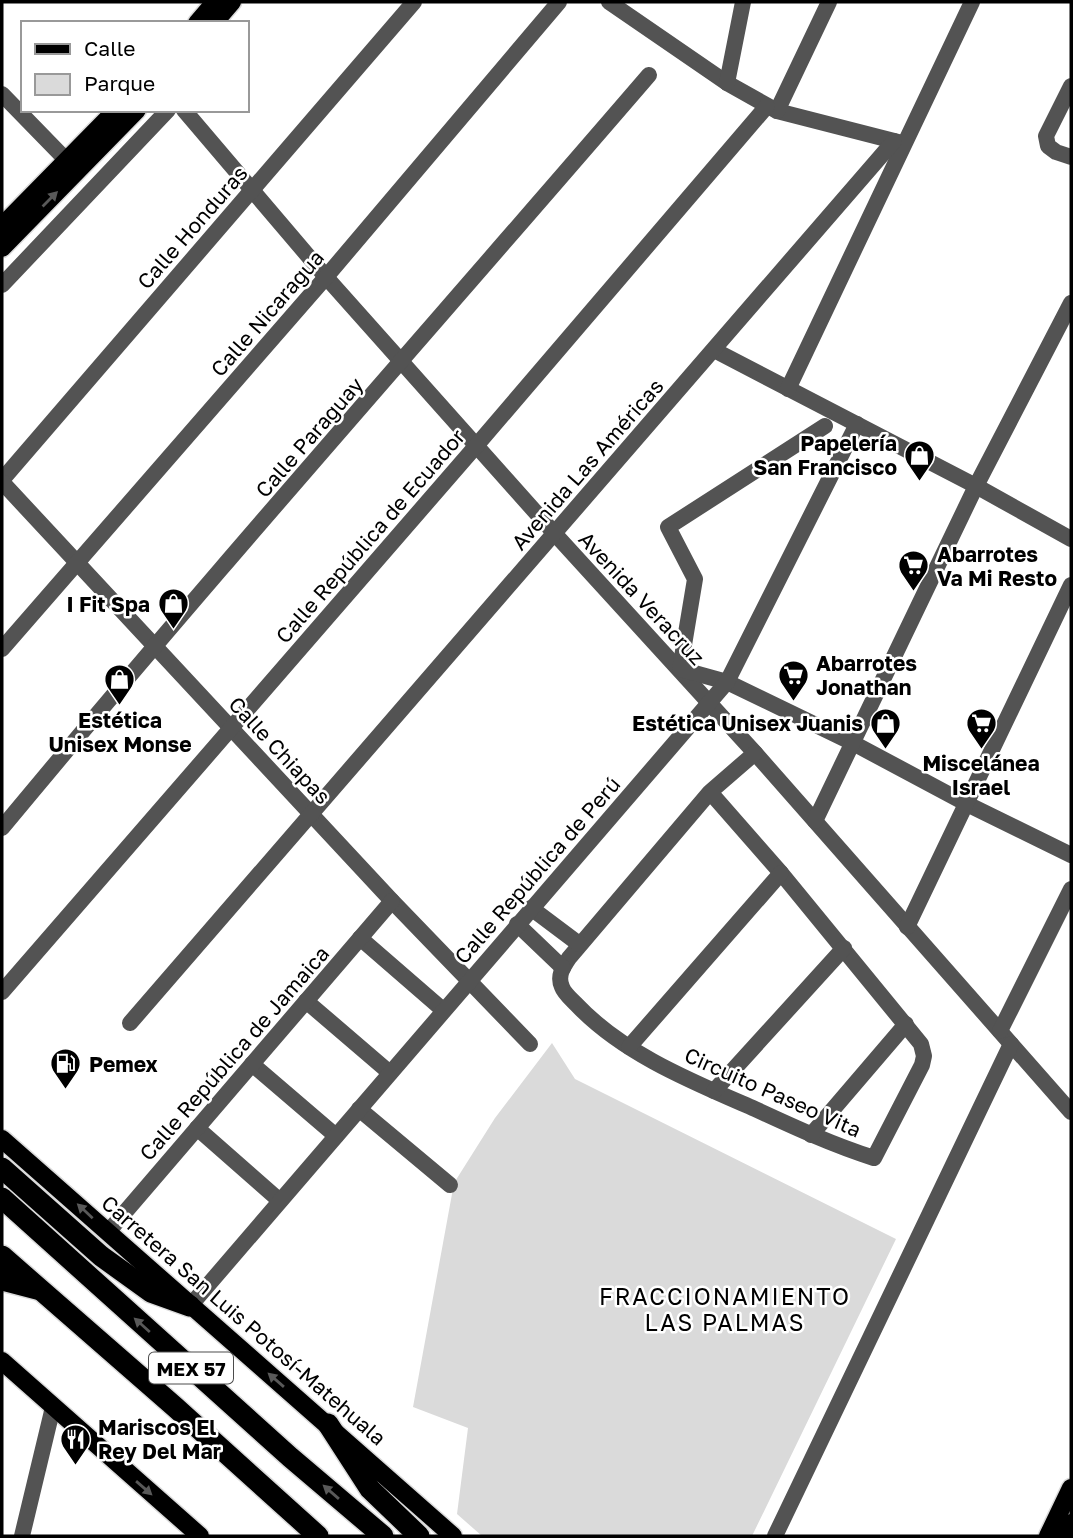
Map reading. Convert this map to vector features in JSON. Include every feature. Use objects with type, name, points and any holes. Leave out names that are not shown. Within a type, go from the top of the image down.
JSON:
[{"type":"highway","points":[[2,1168],[101,1256],[151,1292],[190,1306]]},
{"type":"highway","name":"MEX 57","points":[[2,1198],[290,1457],[383,1536]]},
{"type":"highway","points":[[2,1244],[35,1284]]},
{"type":"highway","name":"MEX 57","points":[[2,1256],[318,1536]]},
{"type":"highway","points":[[2,1280],[35,1284]]},
{"type":"highway","points":[[328,1424],[370,1489],[419,1536]]},
{"type":"highway","points":[[289,1511],[309,1536]]},
{"type":"main road","points":[[199,21],[215,2]]},
{"type":"main road","points":[[216,21],[232,2]]},
{"type":"main road","points":[[2,248],[114,112]]},
{"type":"main road","points":[[2,226],[135,112]]},
{"type":"main road","name":"Carretera San Luis Potosí-Matehuala","points":[[2,1139],[453,1536]]},
{"type":"main road","points":[[2,1361],[200,1536]]},
{"type":"main road","points":[[1048,1536],[1070,1493]]},
{"type":"main road","points":[[1065,1536],[1071,1523]]},
{"type":"street","name":"Calle Honduras","points":[[2,481],[414,2]]},
{"type":"street","name":"Calle Nicaragua","points":[[2,649],[326,277],[559,2]]},
{"type":"street","points":[[609,2],[727,83],[772,108],[899,142]]},
{"type":"street","points":[[727,83],[743,2]]},
{"type":"street","name":"Calle República de Ecuador","points":[[2,992],[230,727],[772,108],[829,2]]},
{"type":"street","points":[[788,389],[899,142],[972,2]]},
{"type":"street","name":"Calle Paraguay","points":[[2,828],[154,645],[649,75]]},
{"type":"street","points":[[1071,86],[1046,136],[1048,146],[1071,157]]},
{"type":"street","points":[[2,94],[72,166]]},
{"type":"street","points":[[2,285],[166,112]]},
{"type":"street","name":"Avenida Veracruz","points":[[186,112],[326,277],[555,534],[755,752],[1071,1112]]},
{"type":"street","name":"Avenida Las Américas","points":[[130,1023],[714,350],[899,142]]},
{"type":"street","points":[[815,821],[976,486],[1071,303]]},
{"type":"street","points":[[714,350],[976,486],[1071,539]]},
{"type":"street","name":"Calle República de Perú","points":[[190,1306],[727,681],[857,424]]},
{"type":"street","points":[[825,426],[668,527],[695,579],[680,669],[727,681],[1071,855]]},
{"type":"street","name":"Calle Chiapas","points":[[2,481],[391,901],[530,1044]]},
{"type":"street","points":[[907,927],[1071,585]]},
{"type":"street","points":[[517,924],[563,968],[579,944],[710,792],[755,752]]},
{"type":"street","name":"Circuito Paseo Vita","points":[[563,968],[560,982],[562,989],[590,1018],[629,1048],[714,1091],[811,1135],[874,1158],[922,1065],[921,1044],[844,948],[710,792]]},
{"type":"street","points":[[629,1048],[781,873]]},
{"type":"street","points":[[775,1536],[1006,1037],[1071,889]]},
{"type":"street","name":"Calle República de Jamaica","points":[[108,1232],[391,901]]},
{"type":"street","points":[[531,908],[579,944]]},
{"type":"street","points":[[360,937],[443,1010]]},
{"type":"street","points":[[714,1091],[844,948]]},
{"type":"street","points":[[306,1001],[390,1073]]},
{"type":"street","points":[[811,1135],[906,1024]]},
{"type":"street","points":[[252,1064],[336,1136]]},
{"type":"street","points":[[359,1109],[450,1185]]},
{"type":"street","points":[[197,1128],[280,1201]]},
{"type":"street","points":[[22,1536],[53,1407]]},
{"type":"green space","points":[[552,1043],[575,1079],[896,1239],[752,1536],[482,1536],[457,1514],[468,1428],[413,1407],[454,1183],[495,1118]]},
{"type":"place","name":"Papelería San Francisco","points":[[920,482]]},
{"type":"place","name":"Abarrotes Va Mi Resto","points":[[914,593]]},
{"type":"place","name":"I Fit Spa","points":[[173,631]]},
{"type":"place","name":"Abarrotes Jonathan","points":[[793,702]]},
{"type":"place","name":"Estética Unisex Monse","points":[[120,707]]},
{"type":"place","name":"Estética Unisex Juanis","points":[[886,750]]},
{"type":"place","name":"Miscelánea Israel","points":[[981,750]]},
{"type":"place","name":"Pemex","points":[[66,1091]]},
{"type":"place","name":"Mariscos El Rey Del Mar","points":[[75,1466]]},
{"type":"district","name":"FRACCIONAMIENTO LAS PALMAS","points":[[725,1309]]}]
